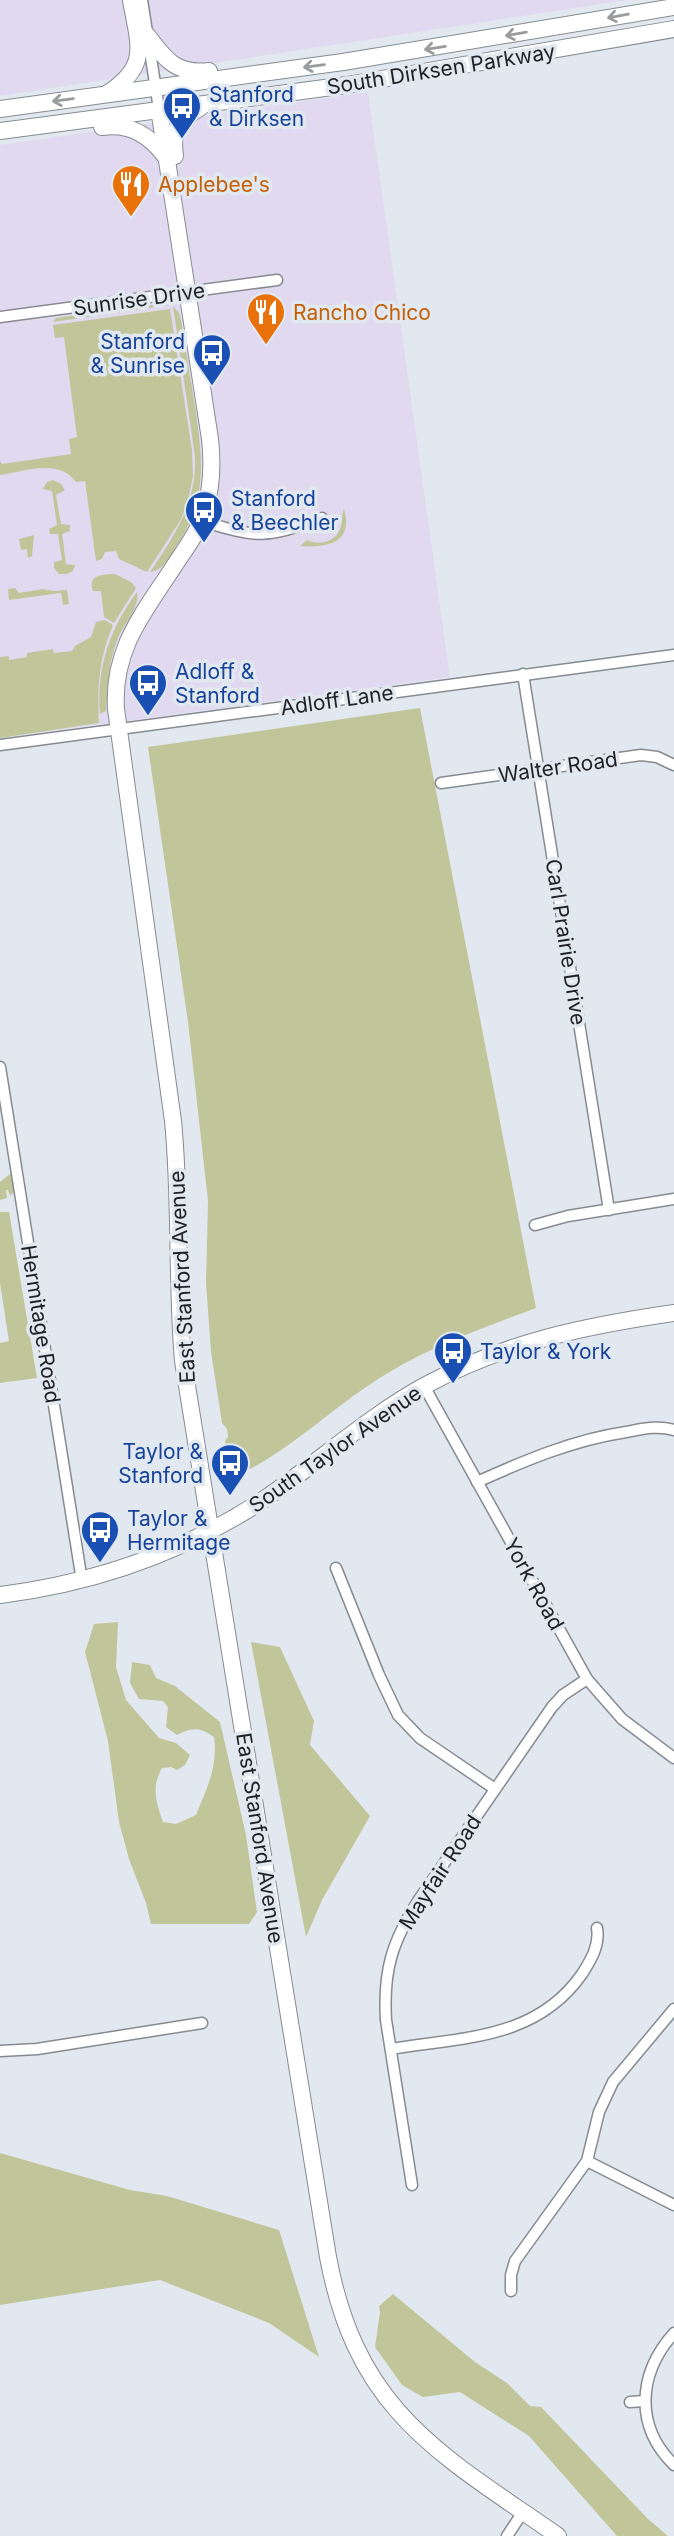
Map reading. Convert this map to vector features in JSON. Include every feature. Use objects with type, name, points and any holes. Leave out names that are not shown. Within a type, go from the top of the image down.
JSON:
[{"type":"main road","points":[[106,94],[130,74],[138,60],[131,0]]},
{"type":"main road","name":"South Dirksen Parkway","points":[[0,109],[458,44],[674,7]]},
{"type":"main road","name":"South Dirksen Parkway","points":[[0,131],[467,66],[674,29]]},
{"type":"main road","points":[[147,34],[173,65],[186,71],[197,73],[251,66],[285,70]]},
{"type":"main road","points":[[174,210],[180,183],[174,135],[188,115],[206,104]]},
{"type":"main road","name":"East Stanford Avenue","points":[[159,109],[212,455],[211,483],[201,521],[127,641],[121,657],[117,686],[118,731],[173,1121],[178,1172],[182,1350],[191,1420],[328,2258],[341,2313],[364,2367],[395,2410],[433,2447],[558,2536]]},
{"type":"main road","points":[[17,129],[54,134],[116,125],[127,127],[148,138],[165,156]]},
{"type":"main road","name":"South Taylor Avenue","points":[[0,1595],[82,1581],[160,1556],[267,1498],[377,1415],[424,1386],[480,1360],[523,1343],[583,1327],[674,1314]]},
{"type":"street","points":[[142,0],[159,109]]},
{"type":"street","name":"Sunrise Drive","points":[[0,317],[277,280]]},
{"type":"street","points":[[201,521],[237,533],[260,536],[289,530],[321,518]]},
{"type":"street","name":"Adloff Lane","points":[[0,746],[674,655]]},
{"type":"street","name":"Carl Prairie Drive","points":[[523,674],[609,1210]]},
{"type":"street","name":"Walter Road","points":[[441,783],[641,755],[657,757],[674,765]]},
{"type":"street","name":"Hermitage Road","points":[[0,1068],[82,1581]]},
{"type":"street","points":[[535,1225],[674,1199]]},
{"type":"street","name":"York Road","points":[[424,1386],[587,1679],[622,1719],[674,1758]]},
{"type":"street","points":[[477,1482],[537,1455],[605,1435],[649,1428],[674,1430]]},
{"type":"street","points":[[336,1568],[398,1715],[420,1738],[495,1789]]},
{"type":"street","name":"Mayfair Road","points":[[412,2185],[384,1995],[394,1944],[418,1901],[552,1707],[587,1679]]},
{"type":"street","points":[[391,2049],[500,2032],[536,2017],[576,1982],[593,1954],[597,1928]]},
{"type":"street","points":[[511,2291],[511,2274],[515,2261],[587,2161],[599,2112],[608,2090],[674,2009]]},
{"type":"street","points":[[0,2051],[37,2049],[202,2022]]},
{"type":"street","points":[[587,2161],[674,2205]]},
{"type":"street","points":[[674,2333],[661,2348],[648,2373],[645,2401],[649,2426],[657,2444],[674,2465]]},
{"type":"street","points":[[631,2402],[645,2401]]},
{"type":"street","points":[[507,2536],[523,2512]]},
{"type":"shaded area","points":[[0,0],[627,0],[0,96]]},
{"type":"shaded area","points":[[368,92],[450,677],[0,738],[0,145]]},
{"type":"green space","points":[[159,304],[170,305],[53,322],[56,318]]},
{"type":"green space","points":[[173,306],[181,320],[195,406],[200,444],[200,479],[194,512],[186,529],[166,563],[150,572],[183,517],[195,473],[195,456]]},
{"type":"green space","points":[[170,309],[192,450],[193,476],[187,505],[180,521],[147,572],[119,559],[116,551],[105,552],[102,559],[96,561],[85,481],[76,482],[69,475],[51,468],[0,475],[0,461],[2,464],[71,454],[69,439],[77,437],[64,337],[55,338],[53,325]]},
{"type":"green space","points":[[53,480],[65,490],[56,495],[61,524],[70,525],[70,531],[62,534],[66,564],[75,565],[73,571],[67,574],[59,574],[54,568],[54,562],[62,560],[58,534],[50,534],[49,529],[57,525],[52,491],[43,489],[47,482]]},
{"type":"green space","points":[[344,509],[346,521],[341,537],[319,546],[300,546],[307,540],[322,542],[336,536]]},
{"type":"green space","points":[[34,535],[32,556],[28,558],[27,549],[21,550],[19,539]]},
{"type":"green space","points":[[115,574],[131,582],[136,588],[114,623],[104,617],[101,591],[93,591],[92,582],[97,576]]},
{"type":"green space","points":[[15,588],[19,593],[43,589],[67,590],[69,604],[63,605],[61,593],[9,600],[8,589]]},
{"type":"green space","points":[[137,592],[134,609],[115,645],[109,673],[106,711],[100,714],[100,681],[107,649],[119,620]]},
{"type":"green space","points":[[105,620],[113,625],[100,673],[99,723],[0,738],[0,657],[9,656],[9,660],[27,657],[27,653],[53,649],[54,653],[72,651],[75,646],[91,637],[96,622]]},
{"type":"green space","points":[[420,708],[536,1308],[460,1337],[406,1363],[369,1385],[276,1453],[236,1476],[230,1471],[225,1441],[228,1437],[227,1429],[222,1423],[211,1352],[206,1283],[208,1201],[188,1022],[148,747]]},
{"type":"green space","points":[[11,1161],[14,1192],[10,1196],[6,1190],[7,1198],[0,1200],[0,1182],[10,1174]]},
{"type":"green space","points":[[0,1212],[9,1212],[37,1378],[0,1383],[0,1343],[9,1341],[0,1283]]},
{"type":"green space","points":[[118,1622],[116,1667],[126,1700],[159,1738],[176,1743],[190,1755],[185,1765],[177,1770],[171,1767],[162,1768],[159,1775],[156,1795],[163,1822],[176,1824],[196,1815],[213,1768],[214,1737],[196,1729],[177,1735],[166,1727],[168,1707],[163,1701],[139,1699],[130,1683],[132,1662],[150,1665],[156,1678],[175,1686],[220,1722],[246,1835],[257,1912],[249,1924],[151,1924],[119,1822],[108,1741],[85,1652],[94,1624]]},
{"type":"green space","points":[[251,1642],[280,1647],[314,1721],[310,1745],[370,1816],[322,1900],[306,1937]]},
{"type":"green space","points":[[0,2153],[130,2190],[167,2196],[279,2230],[319,2357],[269,2323],[160,2280],[0,2305]]},
{"type":"green space","points":[[393,2294],[475,2362],[507,2383],[530,2406],[541,2407],[648,2519],[668,2536],[617,2536],[529,2436],[460,2392],[423,2397],[402,2385],[375,2347],[379,2306]]},
{"type":"place","name":"Stanford & Dirksen","points":[[182,140]]},
{"type":"place","name":"Applebee's","points":[[131,218]]},
{"type":"place","name":"Rancho Chico","points":[[266,346]]},
{"type":"place","name":"Stanford & Sunrise","points":[[212,387]]},
{"type":"place","name":"Stanford & Beechler","points":[[204,544]]},
{"type":"place","name":"Adloff & Stanford","points":[[148,717]]},
{"type":"place","name":"Taylor & York","points":[[453,1385]]},
{"type":"place","name":"Taylor & Stanford","points":[[230,1497]]},
{"type":"place","name":"Taylor & Hermitage","points":[[100,1564]]}]
